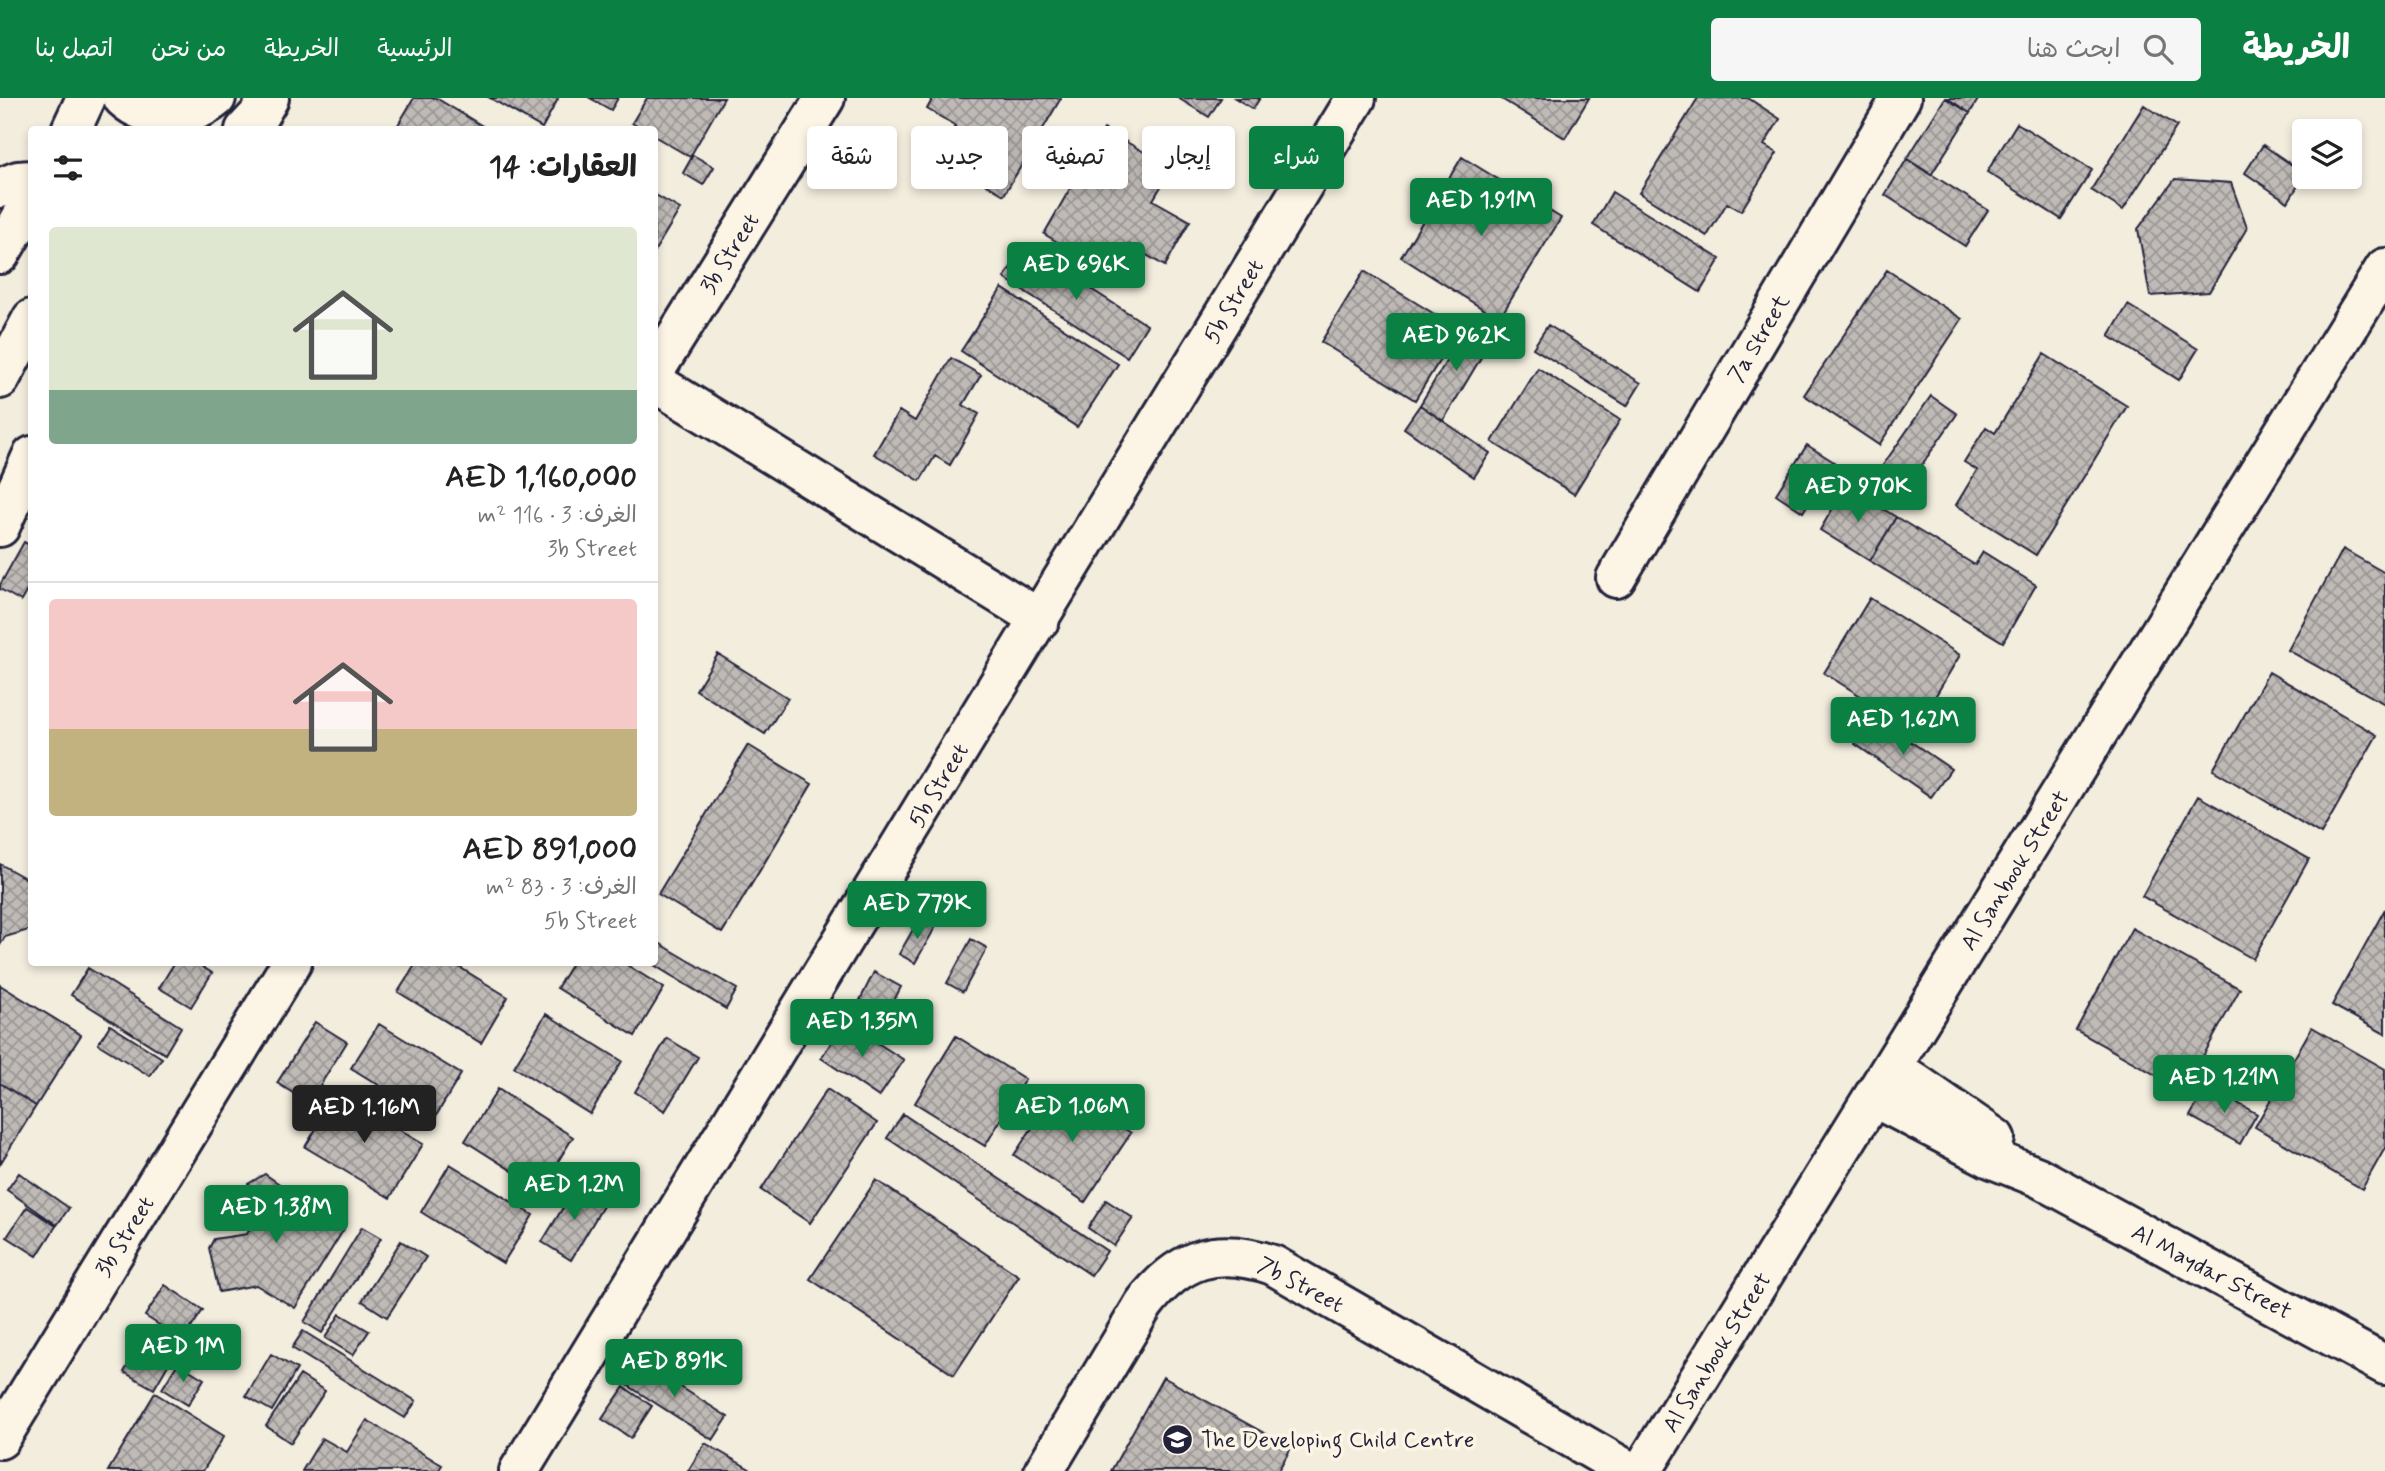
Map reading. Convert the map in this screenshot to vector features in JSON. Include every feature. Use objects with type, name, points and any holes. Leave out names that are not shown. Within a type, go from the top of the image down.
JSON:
[{"type":"street","points":[[73,126],[86,98]]},
{"type":"street","points":[[122,98],[167,122],[216,98]]},
{"type":"street","points":[[249,126],[269,98]]},
{"type":"street","name":"3b Street","points":[[658,366],[825,98]]},
{"type":"street","name":"5b Street","points":[[519,1471],[1356,98]]},
{"type":"street","name":"7a Street","points":[[1616,578],[1901,98]]},
{"type":"street","points":[[0,188],[28,181]]},
{"type":"street","points":[[0,254],[28,207]]},
{"type":"street","name":"Al Sanbook Street","points":[[1642,1471],[2385,268]]},
{"type":"street","points":[[0,379],[28,326]]},
{"type":"street","points":[[658,384],[1040,620]]},
{"type":"street","points":[[0,527],[28,465]]},
{"type":"street","name":"3b Street","points":[[0,1439],[290,966]]},
{"type":"street","name":"Al Maydar Street","points":[[1882,1082],[1988,1157],[2038,1177],[2380,1352]]},
{"type":"street","name":"7b Street","points":[[1044,1471],[1144,1304],[1162,1281],[1187,1264],[1215,1255],[1245,1256],[1273,1265],[1629,1471]]},
{"type":"building","points":[[414,98],[436,98],[482,126],[397,126]]},
{"type":"building","points":[[490,98],[558,99],[543,126],[539,126]]},
{"type":"building","points":[[590,98],[618,98],[611,110]]},
{"type":"building","points":[[647,98],[724,98],[690,157],[658,138],[658,126],[637,126],[632,123]]},
{"type":"building","points":[[933,98],[1061,98],[1045,126],[1022,126],[1022,164],[1008,188],[1008,126],[956,126],[927,109]]},
{"type":"building","points":[[1178,98],[1221,98],[1209,117]]},
{"type":"building","points":[[1235,98],[1260,98],[1253,109]]},
{"type":"building","points":[[1500,98],[1589,98],[1565,138]]},
{"type":"building","points":[[1698,98],[1748,98],[1780,119],[1764,145],[1777,153],[1741,211],[1727,203],[1707,236],[1639,193]]},
{"type":"building","points":[[1945,98],[1970,113],[1931,175],[1907,159]]},
{"type":"building","points":[[1947,98],[1979,98],[1970,113]]},
{"type":"building","points":[[2144,105],[2177,126],[2123,210],[2091,190]]},
{"type":"building","points":[[2017,123],[2092,170],[2061,219],[1987,172]]},
{"type":"building","points":[[1128,143],[1142,151],[1142,189],[1160,189],[1153,200],[1190,221],[1165,266],[1128,244],[1111,274],[1044,234],[1070,189],[1128,189]]},
{"type":"building","points":[[2263,145],[2292,165],[2292,189],[2296,189],[2288,202],[2245,173]]},
{"type":"building","points":[[693,155],[714,167],[703,185],[683,173]]},
{"type":"building","points":[[1462,157],[1561,218],[1499,319],[1401,257]]},
{"type":"building","points":[[1907,159],[1988,210],[1965,246],[1885,195]]},
{"type":"building","points":[[2175,179],[2231,183],[2247,228],[2209,292],[2150,296],[2138,229]]},
{"type":"building","points":[[994,189],[1008,189],[1004,195]]},
{"type":"building","points":[[1612,192],[1720,259],[1700,292],[1593,225]]},
{"type":"building","points":[[658,196],[680,209],[658,245]]},
{"type":"building","points":[[1024,246],[1147,325],[1127,357],[1004,278]]},
{"type":"building","points":[[1887,270],[1962,319],[1879,445],[1804,395]]},
{"type":"building","points":[[1364,271],[1459,329],[1415,400],[1321,342]]},
{"type":"building","points":[[1002,288],[1118,364],[1077,427],[961,351]]},
{"type":"building","points":[[2128,305],[2198,349],[2179,380],[2109,336]]},
{"type":"building","points":[[1468,325],[1492,339],[1443,421],[1420,405]]},
{"type":"building","points":[[1548,325],[1641,383],[1627,406],[1533,348]]},
{"type":"building","points":[[2044,354],[2127,406],[2036,555],[1956,505],[1977,470],[1964,462],[1986,427],[1995,433]]},
{"type":"building","points":[[951,358],[981,375],[963,405],[979,414],[950,465],[935,456],[920,481],[874,454],[899,411],[915,421]]},
{"type":"building","points":[[1538,368],[1620,420],[1574,494],[1492,442]]},
{"type":"building","points":[[1931,396],[1957,414],[1905,489],[1879,471]]},
{"type":"building","points":[[1420,405],[1490,453],[1474,477],[1404,428]]},
{"type":"building","points":[[1807,445],[1834,462],[1803,512],[1776,494]]},
{"type":"building","points":[[1846,486],[1896,517],[1870,561],[1820,530]]},
{"type":"building","points":[[1896,517],[1975,565],[1983,552],[2036,585],[2003,642],[1870,561]]},
{"type":"building","points":[[24,542],[28,544],[28,589],[21,601],[0,589]]},
{"type":"building","points":[[2343,549],[2385,573],[2385,704],[2288,650]]},
{"type":"building","points":[[1870,598],[1960,655],[1915,730],[1824,673]]},
{"type":"building","points":[[718,654],[788,698],[765,734],[696,690]]},
{"type":"building","points":[[2269,672],[2377,735],[2321,834],[2213,770]]},
{"type":"building","points":[[1873,716],[1951,769],[1931,797],[1855,744]]},
{"type":"building","points":[[748,745],[812,784],[722,933],[658,894]]},
{"type":"building","points":[[2198,796],[2309,859],[2253,959],[2142,896]]},
{"type":"building","points":[[0,864],[28,880],[28,930],[5,937],[0,945]]},
{"type":"building","points":[[2385,909],[2385,1034],[2332,1005]]},
{"type":"building","points":[[919,919],[935,928],[915,963],[899,954]]},
{"type":"building","points":[[2132,928],[2240,989],[2184,1091],[2076,1030]]},
{"type":"building","points":[[971,939],[987,948],[963,992],[947,983]]},
{"type":"building","points":[[658,942],[737,989],[726,1009],[656,966],[658,966]]},
{"type":"building","points":[[173,966],[201,966],[212,973],[191,1007],[159,988]]},
{"type":"building","points":[[414,966],[458,966],[508,997],[481,1043],[398,992]]},
{"type":"building","points":[[571,966],[628,966],[664,988],[635,1036],[557,988]]},
{"type":"building","points":[[88,968],[181,1027],[165,1054],[71,995]]},
{"type":"building","points":[[874,972],[901,987],[887,1014],[860,1000]]},
{"type":"building","points":[[0,985],[81,1035],[36,1106],[0,1083]]},
{"type":"building","points":[[546,1014],[622,1061],[590,1114],[514,1067]]},
{"type":"building","points":[[315,1022],[347,1042],[309,1103],[277,1083]]},
{"type":"building","points":[[845,1022],[904,1060],[879,1097],[821,1058]]},
{"type":"building","points":[[379,1024],[461,1074],[434,1119],[351,1068]]},
{"type":"building","points":[[110,1025],[162,1058],[150,1076],[98,1044]]},
{"type":"building","points":[[2312,1027],[2385,1069],[2385,1148],[2362,1189],[2255,1127]]},
{"type":"building","points":[[956,1036],[1025,1079],[985,1146],[915,1103]]},
{"type":"building","points":[[667,1038],[698,1057],[665,1111],[635,1092]]},
{"type":"building","points":[[0,1083],[36,1106],[0,1164]]},
{"type":"building","points":[[1060,1086],[1131,1133],[1085,1202],[1014,1155]]},
{"type":"building","points":[[2207,1086],[2257,1114],[2240,1144],[2190,1116]]},
{"type":"building","points":[[498,1089],[573,1137],[541,1189],[465,1141]]},
{"type":"building","points":[[827,1089],[877,1123],[810,1223],[761,1190]]},
{"type":"building","points":[[338,1093],[423,1144],[390,1198],[305,1147]]},
{"type":"building","points":[[903,1114],[1107,1251],[1091,1275],[887,1138]]},
{"type":"building","points":[[450,1164],[533,1215],[503,1263],[421,1212]]},
{"type":"building","points":[[19,1173],[69,1208],[57,1225],[7,1190]]},
{"type":"building","points":[[265,1174],[344,1229],[295,1308],[256,1285],[219,1292],[209,1248],[214,1239],[247,1234],[256,1218],[248,1184]]},
{"type":"building","points":[[876,1180],[1019,1276],[954,1375],[810,1279]]},
{"type":"building","points":[[578,1183],[606,1201],[571,1260],[542,1242]]},
{"type":"building","points":[[1106,1200],[1133,1218],[1114,1246],[1088,1228]]},
{"type":"building","points":[[27,1207],[56,1226],[37,1256],[7,1237]]},
{"type":"building","points":[[362,1227],[381,1238],[322,1333],[304,1322]]},
{"type":"building","points":[[401,1241],[426,1257],[387,1317],[362,1301]]},
{"type":"building","points":[[165,1285],[203,1310],[183,1340],[145,1316]]},
{"type":"building","points":[[340,1314],[369,1331],[353,1355],[325,1338]]},
{"type":"building","points":[[303,1331],[416,1401],[405,1418],[292,1348]]},
{"type":"building","points":[[142,1340],[172,1358],[154,1389],[124,1372]]},
{"type":"building","points":[[271,1354],[297,1369],[272,1411],[246,1396]]},
{"type":"building","points":[[635,1358],[728,1417],[713,1440],[621,1381]]},
{"type":"building","points":[[178,1363],[204,1379],[188,1405],[162,1389]]},
{"type":"building","points":[[300,1375],[325,1391],[291,1443],[266,1426]]},
{"type":"building","points":[[1163,1377],[1291,1448],[1278,1471],[1111,1471]]},
{"type":"building","points":[[624,1387],[652,1406],[631,1438],[602,1419]]},
{"type":"building","points":[[155,1393],[224,1436],[203,1471],[108,1471]]},
{"type":"building","points":[[367,1420],[442,1465],[438,1471],[302,1471],[322,1438],[347,1452]]},
{"type":"building","points":[[705,1443],[753,1471],[688,1471]]},
{"type":"place","name":"The Developing Child Centre","points":[[1178,1439]]}]
